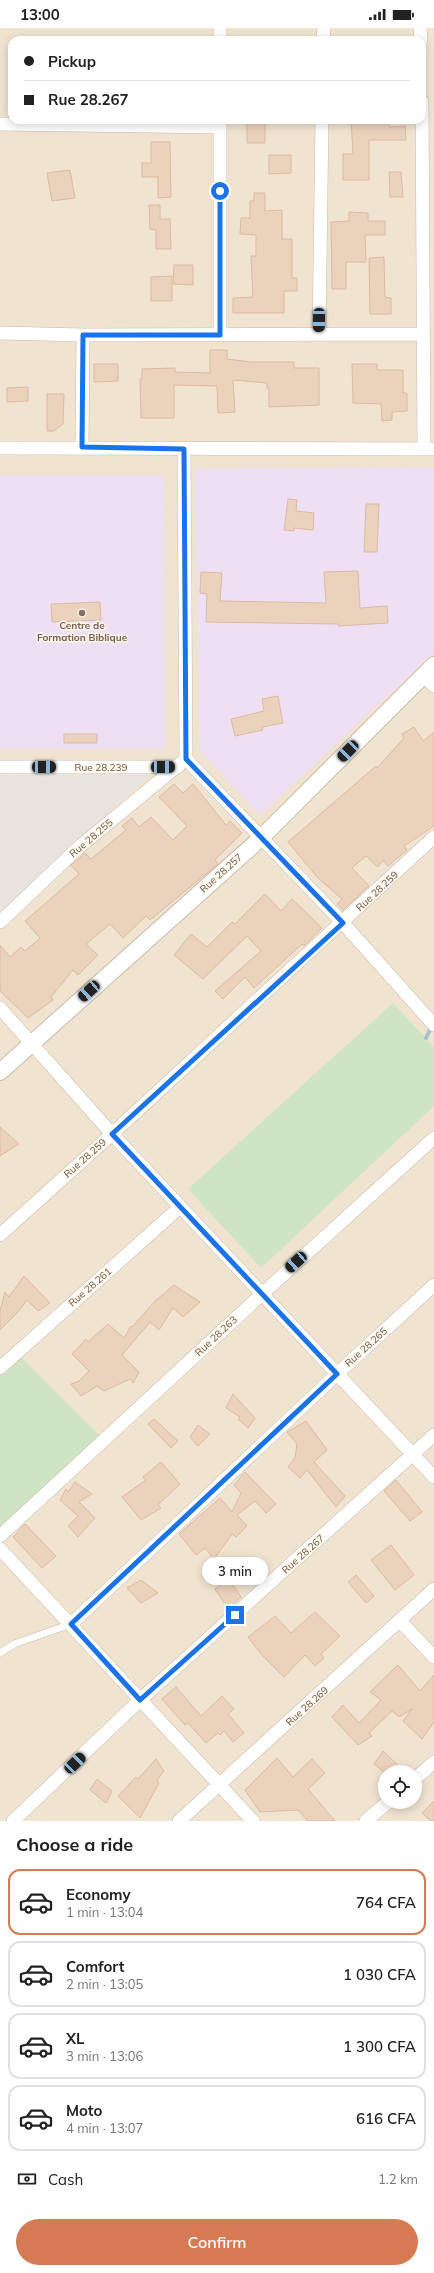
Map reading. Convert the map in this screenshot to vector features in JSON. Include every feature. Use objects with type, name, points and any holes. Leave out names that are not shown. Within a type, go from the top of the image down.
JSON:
[{"type":"street","points":[[0,124],[220,124],[220,335]]},
{"type":"street","points":[[319,336],[322,124]]},
{"type":"street","points":[[0,448],[429,449],[422,334],[429,180],[424,124]]},
{"type":"street","points":[[0,333],[83,335],[319,336],[422,334]]},
{"type":"street","points":[[82,447],[83,335]]},
{"type":"street","points":[[184,449],[182,763],[262,837],[343,923],[434,1025]]},
{"type":"street","name":"Rue 28.257","points":[[0,1072],[262,837],[431,676]]},
{"type":"street","name":"Rue 28.239","points":[[0,767],[182,763]]},
{"type":"street","name":"Rue 28.255","points":[[0,922],[78,848],[182,763]]},
{"type":"street","name":"Rue 28.259","points":[[0,1235],[343,923],[434,837]]},
{"type":"street","points":[[0,1008],[112,1134],[434,1477]]},
{"type":"street","name":"Rue 28.263","points":[[0,1536],[262,1294],[434,1138]]},
{"type":"street","name":"Rue 28.261","points":[[0,1368],[180,1207]]},
{"type":"street","name":"Rue 28.265","points":[[71,1624],[434,1285]]},
{"type":"street","name":"Rue 28.267","points":[[13,1821],[140,1700],[414,1455],[434,1435]]},
{"type":"street","points":[[0,1549],[253,1821]]},
{"type":"street","name":"Rue 28.269","points":[[179,1821],[400,1621],[434,1588]]},
{"type":"street","points":[[400,1621],[434,1657]]},
{"type":"street","points":[[422,1773],[433,1764]]},
{"type":"street","points":[[366,1821],[380,1809]]},
{"type":"lane","points":[[0,1653],[14,1644],[71,1624]]},
{"type":"shaded area","points":[[0,28],[434,28],[434,1821],[0,1821]]},
{"type":"shaded area","points":[[434,467],[434,652],[260,815],[200,751],[195,469]]},
{"type":"shaded area","name":"Centre de Formation Biblique","points":[[0,476],[164,476],[165,749],[0,749]]},
{"type":"shaded area","points":[[151,774],[0,911],[0,775]]},
{"type":"green space","points":[[393,1003],[434,1047],[434,1106],[261,1268],[188,1189]]},
{"type":"green space","points":[[16,1352],[104,1440],[0,1529],[0,1368]]},
{"type":"building","points":[[247,124],[265,124],[265,143],[247,143]]},
{"type":"building","points":[[351,124],[389,124],[389,127],[405,126],[406,140],[369,140],[369,180],[343,180],[343,154],[353,154]]},
{"type":"building","points":[[151,142],[170,142],[171,197],[158,198],[158,177],[142,177],[142,163],[151,163]]},
{"type":"building","points":[[269,155],[291,155],[291,173],[269,174]]},
{"type":"building","points":[[70,170],[75,198],[52,201],[47,173]]},
{"type":"building","points":[[389,172],[401,172],[403,197],[390,197]]},
{"type":"building","points":[[254,193],[265,193],[265,211],[282,210],[282,239],[292,239],[292,278],[297,278],[297,291],[284,291],[284,313],[233,313],[233,298],[253,297],[251,256],[256,256],[256,235],[240,234],[241,218],[250,218],[250,201],[254,201]]},
{"type":"building","points":[[149,205],[160,205],[160,219],[170,219],[171,249],[156,249],[156,230],[150,229]]},
{"type":"building","points":[[349,212],[368,213],[368,221],[385,221],[385,235],[365,235],[366,262],[346,262],[346,289],[332,289],[331,222],[349,221]]},
{"type":"building","points":[[384,257],[385,297],[391,298],[391,314],[370,314],[369,258]]},
{"type":"building","points":[[174,265],[193,265],[193,285],[173,284]]},
{"type":"building","points":[[172,276],[172,301],[151,301],[151,277]]},
{"type":"building","points":[[210,350],[227,350],[227,359],[251,362],[294,362],[294,368],[319,368],[319,405],[269,407],[269,388],[267,388],[267,383],[233,380],[235,412],[218,413],[217,386],[174,385],[174,418],[141,418],[140,379],[142,379],[142,369],[175,368],[175,372],[210,373]]},
{"type":"building","points":[[94,364],[118,364],[118,381],[94,382]]},
{"type":"building","points":[[352,364],[377,364],[377,370],[403,370],[403,393],[407,393],[407,411],[392,412],[392,420],[382,421],[381,404],[353,403]]},
{"type":"building","points":[[28,387],[28,401],[7,402],[7,388]]},
{"type":"building","points":[[47,394],[64,394],[63,424],[54,431],[47,431]]},
{"type":"building","points":[[288,499],[297,500],[296,511],[314,513],[313,530],[294,528],[294,531],[284,530]]},
{"type":"building","points":[[366,504],[379,504],[377,552],[364,552]]},
{"type":"building","points":[[358,571],[360,608],[387,606],[388,623],[338,626],[338,624],[206,622],[207,594],[200,593],[201,572],[222,573],[220,601],[326,603],[324,572]]},
{"type":"building","points":[[100,602],[101,620],[52,622],[51,604]]},
{"type":"building","points":[[278,696],[283,723],[262,727],[263,730],[235,736],[231,719],[264,711],[262,699]]},
{"type":"building","points":[[414,727],[423,741],[434,732],[434,826],[404,846],[407,850],[388,866],[383,860],[378,867],[366,856],[352,868],[369,886],[343,910],[337,904],[342,899],[318,878],[288,842],[376,766],[377,768],[404,738],[402,734]]},
{"type":"building","points":[[64,734],[97,734],[97,743],[64,743]]},
{"type":"building","points":[[174,784],[183,793],[193,784],[226,825],[230,821],[242,833],[215,860],[218,864],[150,920],[146,916],[123,938],[110,924],[86,944],[98,955],[78,975],[73,970],[51,997],[53,1000],[28,1018],[0,991],[0,945],[10,957],[21,947],[25,951],[40,938],[25,921],[79,874],[71,865],[85,853],[91,859],[126,830],[122,826],[132,818],[139,827],[151,817],[173,840],[187,826],[159,797]]},
{"type":"building","points":[[265,894],[281,911],[292,899],[322,928],[304,946],[302,944],[254,988],[245,977],[223,999],[215,991],[261,951],[247,936],[203,979],[174,955],[191,934],[207,947],[232,922],[235,924]]},
{"type":"building","points":[[0,1127],[19,1144],[0,1156]]},
{"type":"building","points":[[24,1276],[50,1303],[38,1311],[27,1300],[18,1312],[0,1330],[0,1311],[5,1292],[9,1297]]},
{"type":"building","points":[[174,1285],[200,1302],[183,1317],[173,1308],[159,1330],[150,1322],[122,1355],[139,1372],[133,1383],[130,1379],[104,1391],[97,1386],[81,1396],[71,1384],[79,1381],[89,1371],[72,1354],[86,1339],[88,1342],[108,1324],[124,1338],[131,1326],[132,1327],[155,1301]]},
{"type":"building","points":[[233,1394],[255,1418],[248,1428],[238,1419],[240,1417],[226,1408]]},
{"type":"building","points":[[154,1419],[178,1441],[171,1448],[148,1424]]},
{"type":"building","points":[[306,1421],[327,1450],[314,1462],[345,1496],[336,1507],[307,1470],[300,1478],[288,1467],[295,1458],[297,1444],[287,1432]]},
{"type":"building","points":[[198,1425],[210,1434],[198,1446],[190,1437]]},
{"type":"building","points":[[161,1462],[180,1484],[158,1505],[161,1508],[141,1520],[122,1497],[146,1480],[143,1477]]},
{"type":"building","points":[[245,1472],[276,1504],[266,1513],[255,1501],[237,1515],[247,1526],[236,1537],[232,1534],[214,1559],[205,1548],[196,1555],[179,1534],[220,1498],[232,1512],[241,1493],[234,1485]]},
{"type":"building","points":[[396,1480],[422,1512],[410,1521],[384,1491]]},
{"type":"building","points":[[75,1482],[92,1494],[79,1502],[95,1518],[78,1537],[68,1526],[78,1516],[60,1500],[66,1489],[68,1492]]},
{"type":"building","points":[[25,1524],[56,1556],[42,1568],[13,1537]]},
{"type":"building","points":[[391,1545],[414,1575],[395,1590],[371,1560]]},
{"type":"building","points":[[356,1575],[374,1596],[366,1603],[348,1582]]},
{"type":"building","points":[[228,1578],[241,1597],[228,1609],[215,1589]]},
{"type":"building","points":[[141,1580],[158,1593],[141,1603],[127,1588]]},
{"type":"building","points":[[315,1612],[340,1636],[321,1654],[324,1658],[315,1666],[305,1655],[284,1677],[261,1654],[248,1637],[275,1616],[291,1633]]},
{"type":"building","points":[[398,1665],[420,1691],[434,1675],[434,1722],[422,1739],[403,1721],[412,1709],[399,1717],[392,1711],[369,1733],[372,1736],[358,1745],[332,1717],[343,1705],[359,1723],[381,1700],[370,1692]]},
{"type":"building","points":[[176,1687],[201,1716],[222,1696],[234,1709],[228,1714],[244,1733],[233,1742],[224,1731],[220,1735],[218,1733],[206,1743],[188,1723],[185,1725],[162,1699]]},
{"type":"building","points":[[383,1751],[398,1765],[378,1765],[378,1767],[374,1764]]},
{"type":"building","points":[[277,1758],[293,1777],[312,1759],[325,1773],[308,1789],[335,1821],[308,1821],[298,1810],[260,1812],[245,1790]]},
{"type":"building","points":[[156,1759],[164,1771],[157,1780],[159,1783],[140,1818],[118,1796],[136,1777],[138,1779]]},
{"type":"building","points":[[97,1779],[112,1791],[106,1803],[90,1790]]},
{"type":"building","points":[[434,1801],[434,1821],[431,1821],[422,1813]]},
{"type":"waterway","points":[[426,1038],[432,1025]]},
{"type":"place","name":"Centre de Formation Biblique","points":[[82,613]]},
{"type":"route","points":[[220,191],[220,335],[83,335],[81,387],[82,447],[184,449],[186,759],[343,923],[112,1134],[337,1374],[71,1624],[140,1700],[235,1615]]}]
